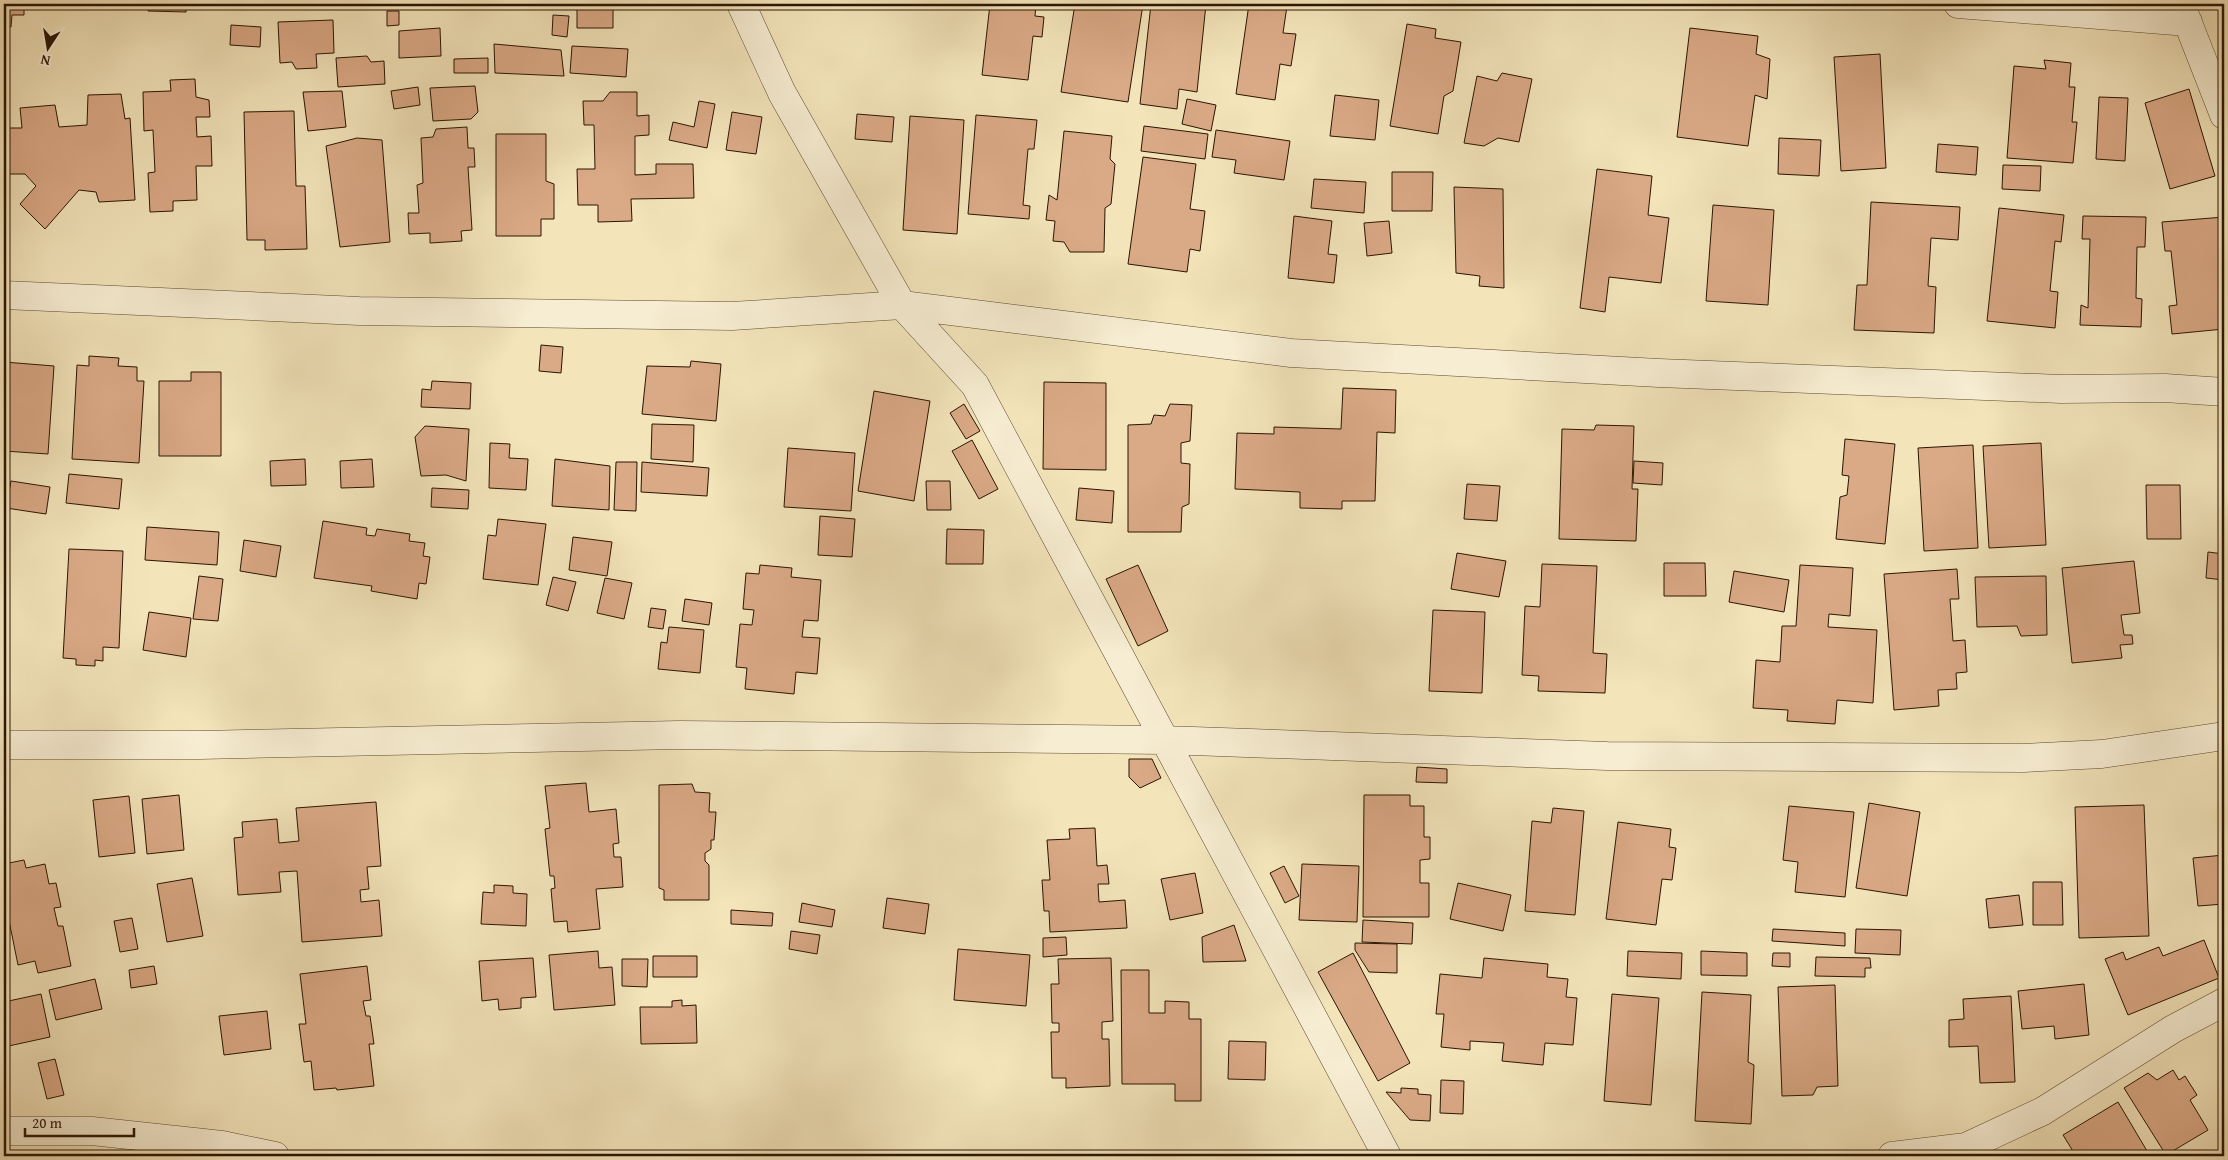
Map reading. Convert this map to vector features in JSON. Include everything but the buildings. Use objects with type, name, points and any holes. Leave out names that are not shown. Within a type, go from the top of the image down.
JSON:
[{"type":"street","points":[[741,4],[782,93],[902,305],[975,385],[1386,1156]]},
{"type":"street","points":[[1958,4],[2184,13],[2224,115]]},
{"type":"street","points":[[4,295],[359,311],[732,316],[902,305],[1291,353],[1659,373],[2061,389],[2165,388],[2224,392]]},
{"type":"street","points":[[4,745],[210,745],[679,735],[1165,740],[1607,756],[2023,758],[2102,754],[2224,736]]},
{"type":"street","points":[[1892,1156],[1966,1146],[2009,1127],[2043,1111],[2173,1029],[2224,1002]]},
{"type":"street","points":[[4,1131],[92,1131],[222,1145],[274,1156]]}]
